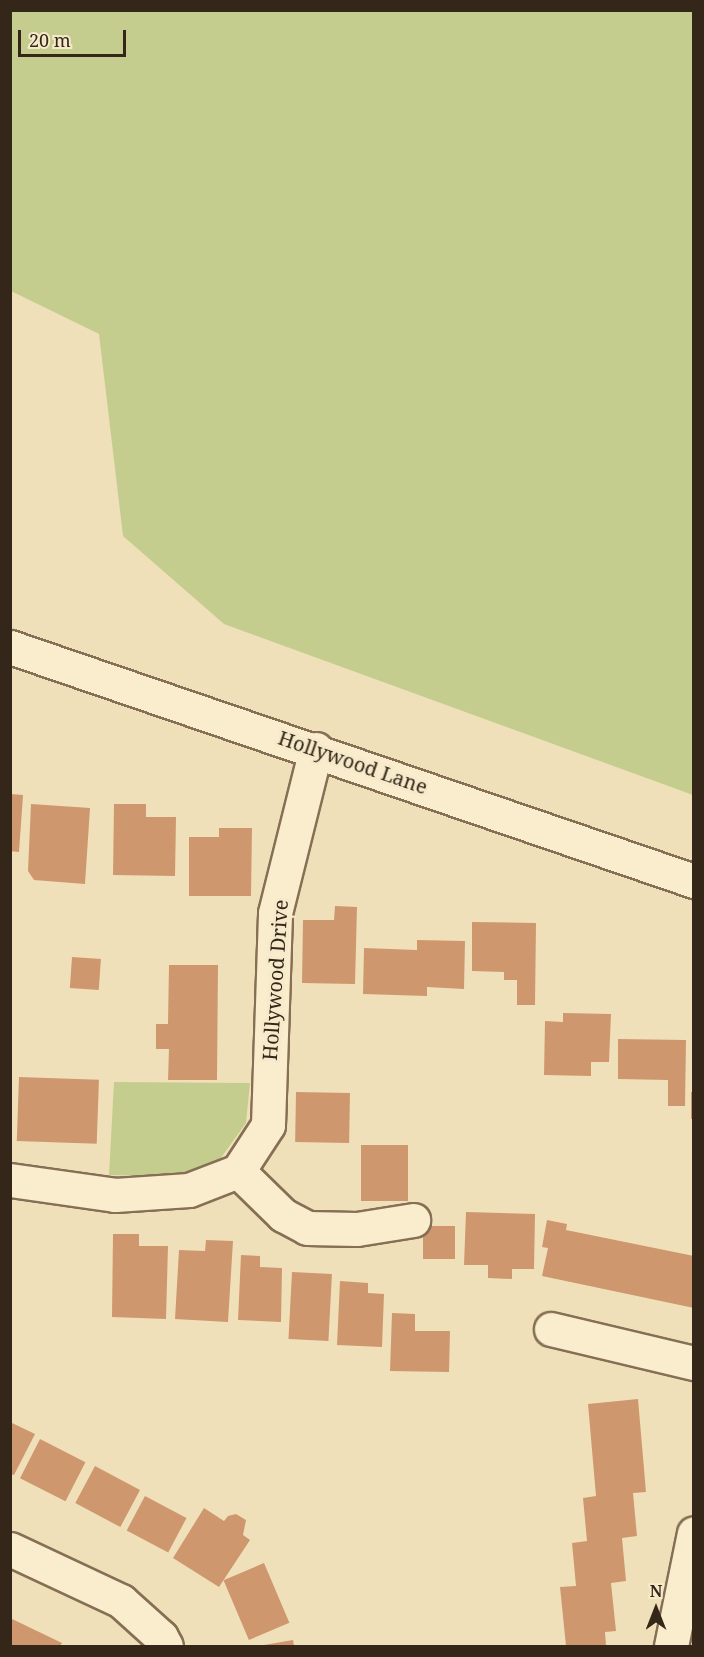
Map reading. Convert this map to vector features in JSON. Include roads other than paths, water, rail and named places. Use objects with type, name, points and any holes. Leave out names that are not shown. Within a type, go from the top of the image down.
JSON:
[{"type":"street","name":"Hollywood Lane","points":[[10,647],[316,749],[693,881]]},
{"type":"street","name":"Hollywood Drive","points":[[238,1171],[268,1125],[275,913],[316,749]]},
{"type":"street","points":[[10,1180],[115,1195],[189,1190],[238,1171],[283,1215],[307,1228],[331,1229],[413,1220]]},
{"type":"street","points":[[551,1329],[693,1363]]},
{"type":"street","points":[[671,1647],[693,1533]]},
{"type":"street","points":[[10,1549],[121,1601],[161,1636],[166,1647]]}]
